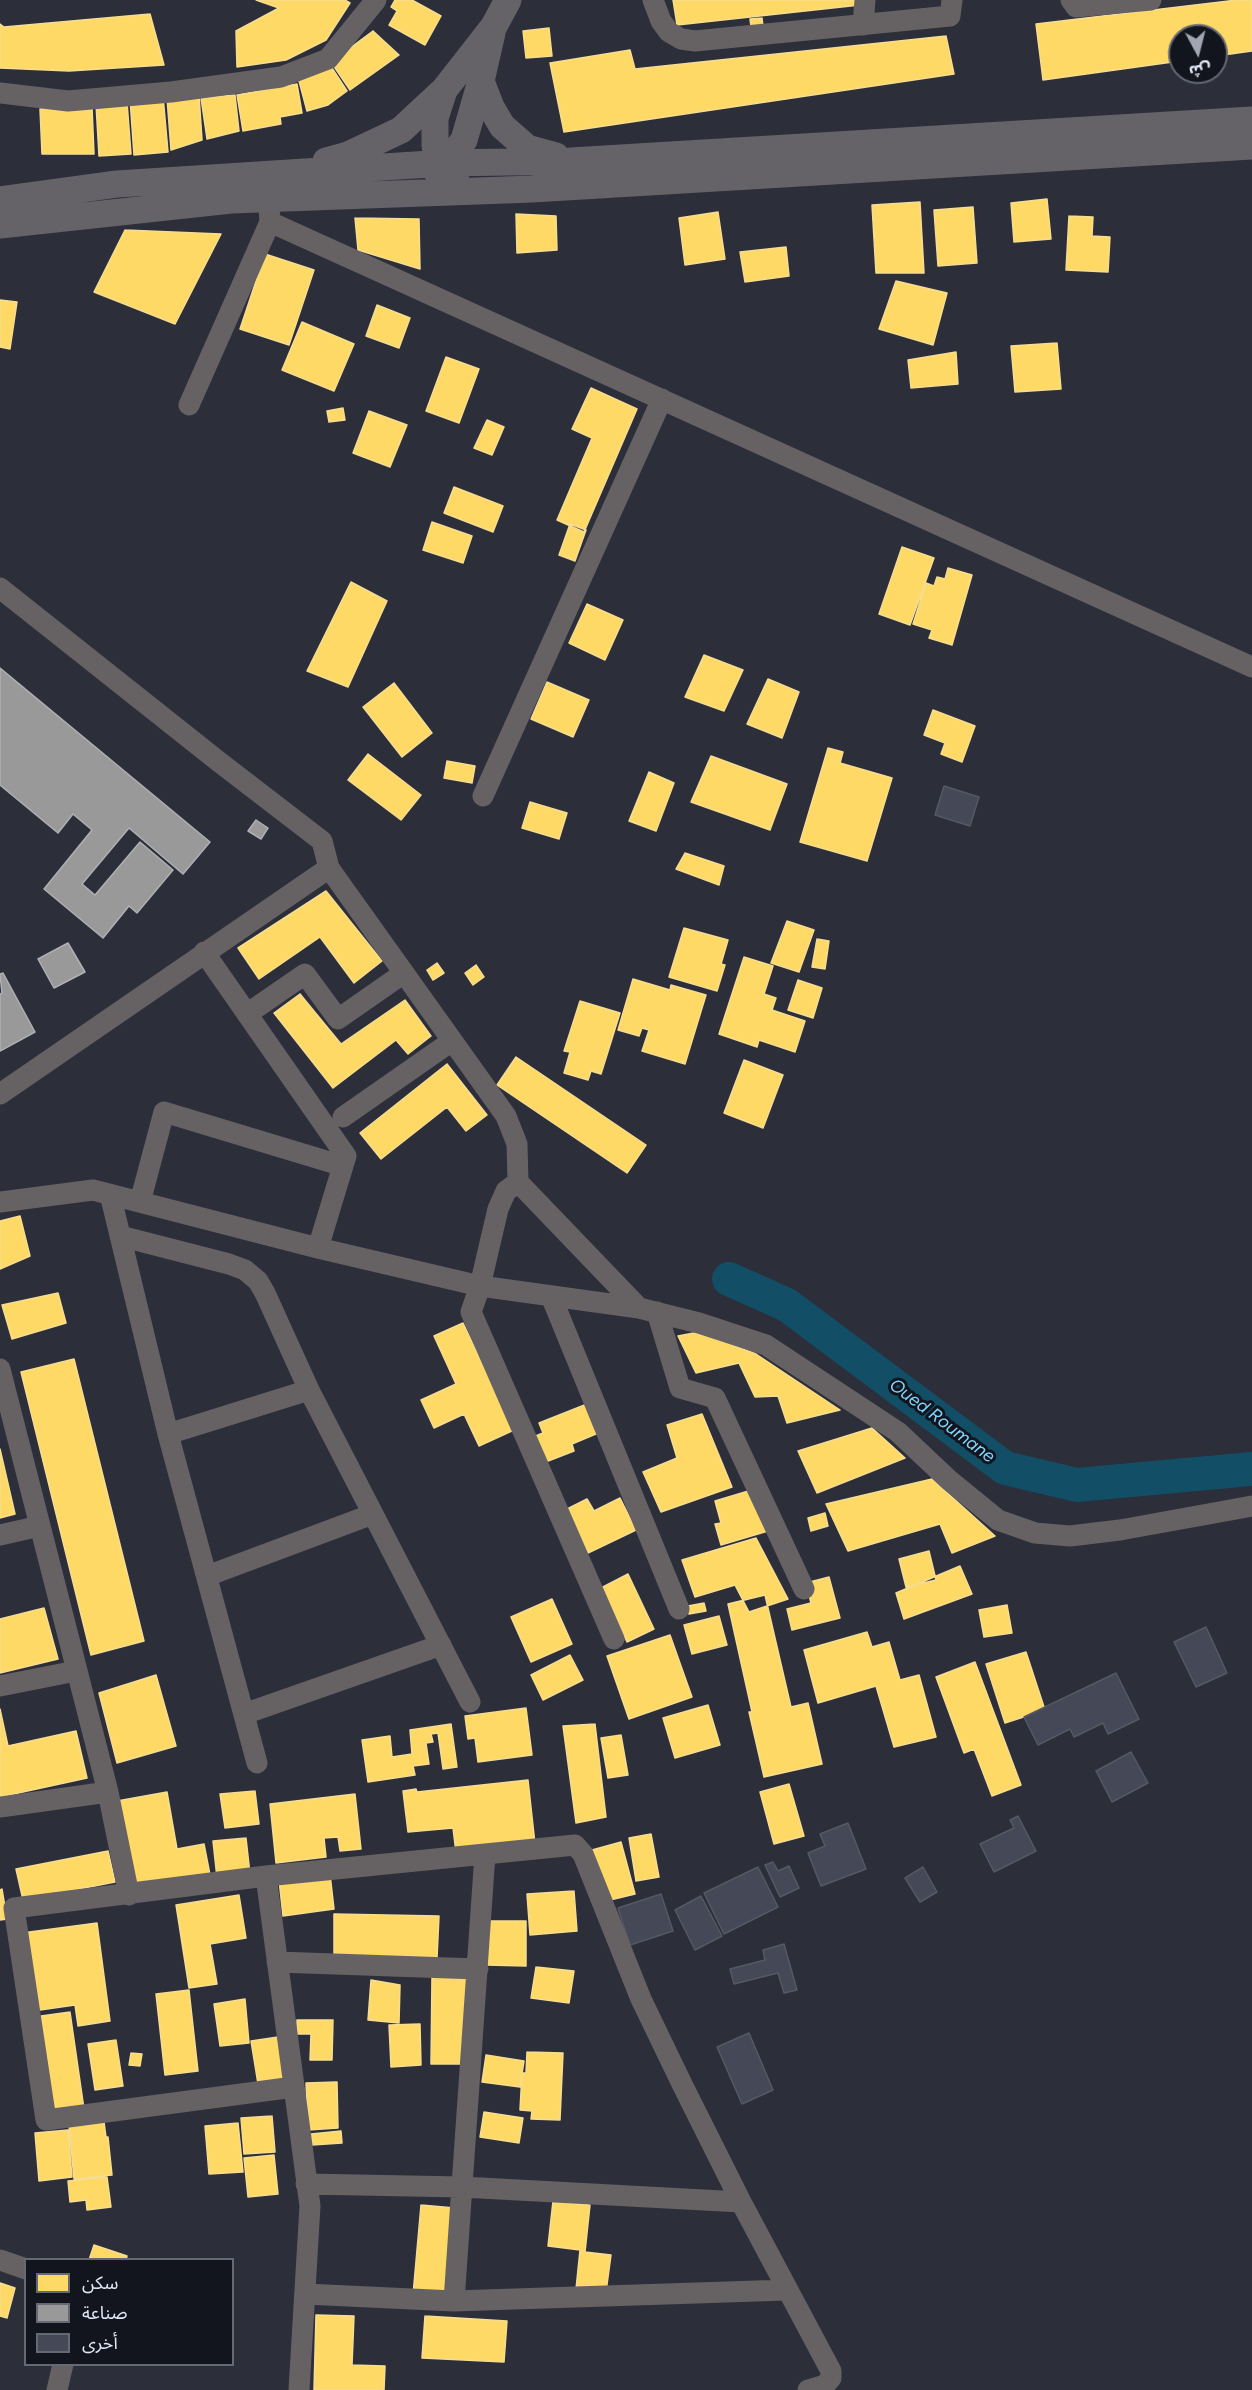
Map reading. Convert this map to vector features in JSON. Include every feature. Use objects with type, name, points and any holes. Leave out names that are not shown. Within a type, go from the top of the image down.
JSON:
[{"type":"main road","points":[[269,198],[348,155],[401,130],[444,90],[494,26],[508,0]]},
{"type":"main road","points":[[423,193],[464,140],[494,26]]},
{"type":"main road","points":[[481,81],[491,107],[502,126],[527,148],[571,161]]},
{"type":"main road","points":[[444,90],[435,118],[435,146],[446,163],[477,191]]},
{"type":"main road","points":[[0,200],[117,184],[269,198],[446,163],[571,161],[1252,120]]},
{"type":"main road","points":[[0,225],[231,200],[477,191],[1252,146]]},
{"type":"street","points":[[0,93],[68,101],[171,92],[281,77],[328,59],[376,0]]},
{"type":"street","points":[[653,0],[661,21],[669,32],[681,39],[695,41],[950,16],[952,0]]},
{"type":"street","points":[[863,25],[864,0]]},
{"type":"street","points":[[1071,0],[1076,7],[1151,0]]},
{"type":"street","points":[[0,193],[33,195]]},
{"type":"street","points":[[189,405],[269,198],[662,399],[1252,667]]},
{"type":"street","points":[[483,796],[662,399]]},
{"type":"street","points":[[0,588],[322,841],[329,868],[506,1116],[517,1144],[518,1182],[648,1310],[680,1388],[716,1398],[804,1589]]},
{"type":"street","points":[[0,1094],[329,868]]},
{"type":"street","points":[[204,952],[346,1156],[318,1248]]},
{"type":"street","points":[[247,1014],[305,974],[338,1018],[404,973]]},
{"type":"street","points":[[343,1117],[452,1041]]},
{"type":"street","points":[[140,1202],[164,1112],[343,1166]]},
{"type":"street","points":[[518,1182],[506,1191],[498,1209],[480,1286],[471,1312],[614,1640]]},
{"type":"street","points":[[0,1202],[93,1190],[318,1248],[480,1286],[648,1310],[699,1323],[766,1345],[898,1432],[949,1480],[998,1520],[1035,1533],[1070,1536],[1120,1530],[1252,1506]]},
{"type":"street","points":[[110,1194],[168,1434],[257,1763]]},
{"type":"street","points":[[120,1236],[245,1270],[258,1281],[309,1390],[470,1702]]},
{"type":"street","points":[[551,1296],[679,1609]]},
{"type":"street","points":[[0,1369],[108,1792],[129,1895]]},
{"type":"street","points":[[168,1434],[309,1390]]},
{"type":"street","points":[[207,1576],[373,1514]]},
{"type":"street","points":[[0,1535],[40,1526]]},
{"type":"street","points":[[244,1714],[441,1645]]},
{"type":"street","points":[[0,1686],[76,1671]]},
{"type":"street","points":[[0,1807],[108,1792]]},
{"type":"street","points":[[294,2087],[46,2120],[14,1908],[266,1876],[575,1845],[580,1848],[641,1999],[741,2202],[831,2371],[831,2378],[825,2385],[808,2390]]},
{"type":"street","points":[[454,2301],[485,1854]]},
{"type":"street","points":[[266,1876],[310,2206],[299,2390]]},
{"type":"street","points":[[277,1962],[478,1969]]},
{"type":"street","points":[[306,2184],[462,2187],[741,2202]]},
{"type":"street","points":[[0,2260],[24,2268]]},
{"type":"street","points":[[305,2294],[454,2301],[787,2290]]},
{"type":"street","points":[[57,2390],[63,2366]]},
{"type":"building: سكن","points":[[256,0],[345,0],[350,3],[326,40],[286,60],[237,67],[236,31],[279,8]]},
{"type":"building: سكن","points":[[395,0],[412,0],[441,16],[425,45],[389,25],[397,11],[391,7]]},
{"type":"building: سكن","points":[[673,0],[859,0],[860,5],[677,25]]},
{"type":"building: سكن","points":[[1252,0],[1252,51],[1228,54],[1228,24],[1168,24],[1168,63],[1043,80],[1036,24]]},
{"type":"building: سكن","points":[[150,14],[164,65],[69,71],[0,68],[0,24],[4,27]]},
{"type":"building: سكن","points":[[762,18],[764,34],[752,35],[750,19]]},
{"type":"building: سكن","points":[[549,28],[552,56],[526,58],[523,31]]},
{"type":"building: سكن","points":[[373,31],[399,55],[350,90],[331,62]]},
{"type":"building: سكن","points":[[946,36],[954,74],[564,132],[550,63],[630,50],[635,69]]},
{"type":"building: سكن","points":[[330,65],[347,91],[328,105],[307,111],[299,81]]},
{"type":"building: سكن","points":[[297,84],[302,113],[280,117],[281,124],[243,131],[237,95]]},
{"type":"building: سكن","points":[[199,95],[202,140],[171,150],[167,98]]},
{"type":"building: سكن","points":[[235,95],[239,131],[207,139],[201,98]]},
{"type":"building: سكن","points":[[163,96],[168,152],[134,155],[130,99]]},
{"type":"building: سكن","points":[[127,102],[131,154],[99,156],[96,104]]},
{"type":"building: سكن","points":[[92,107],[94,154],[42,154],[40,109]]},
{"type":"building: سكن","points":[[1047,199],[1051,239],[1014,242],[1011,203]]},
{"type":"building: سكن","points":[[920,202],[924,273],[876,273],[872,205]]},
{"type":"building: سكن","points":[[973,207],[977,263],[938,266],[934,210]]},
{"type":"building: سكن","points":[[718,212],[725,259],[685,265],[679,218]]},
{"type":"building: سكن","points":[[516,214],[556,216],[557,250],[517,253]]},
{"type":"building: سكن","points":[[1069,216],[1093,217],[1092,236],[1110,237],[1108,272],[1066,270]]},
{"type":"building: سكن","points":[[355,218],[419,219],[420,269],[358,250]]},
{"type":"building: سكن","points":[[125,230],[221,234],[175,324],[94,292]]},
{"type":"building: سكن","points":[[786,247],[789,276],[745,282],[740,252]]},
{"type":"building: سكن","points":[[265,254],[314,270],[289,345],[240,329]]},
{"type":"building: سكن","points":[[896,281],[947,293],[933,345],[879,329]]},
{"type":"building: سكن","points":[[0,300],[17,302],[10,349],[0,347]]},
{"type":"building: سكن","points":[[377,305],[410,318],[399,348],[366,336]]},
{"type":"building: سكن","points":[[302,322],[354,344],[334,391],[282,370]]},
{"type":"building: سكن","points":[[1057,343],[1061,389],[1015,392],[1011,346]]},
{"type":"building: سكن","points":[[956,352],[958,384],[911,388],[908,360]]},
{"type":"building: سكن","points":[[446,357],[479,369],[459,423],[426,411]]},
{"type":"building: سكن","points":[[591,388],[637,409],[584,532],[557,520],[592,438],[572,429]]},
{"type":"building: سكن","points":[[343,408],[345,420],[329,422],[327,411]]},
{"type":"building: سكن","points":[[369,411],[407,425],[390,467],[353,453]]},
{"type":"building: سكن","points":[[487,420],[504,427],[492,455],[474,448]]},
{"type":"building: سكن","points":[[454,487],[503,506],[493,532],[444,513]]},
{"type":"building: سكن","points":[[432,522],[472,536],[463,563],[423,550]]},
{"type":"building: سكن","points":[[570,524],[586,530],[575,561],[559,555]]},
{"type":"building: سكن","points":[[902,547],[934,558],[910,625],[879,614]]},
{"type":"building: سكن","points":[[948,568],[972,575],[952,645],[929,638],[932,630],[913,624],[926,583],[934,586],[937,577],[945,579]]},
{"type":"building: سكن","points":[[351,582],[387,601],[348,687],[307,671]]},
{"type":"building: سكن","points":[[587,604],[623,620],[605,660],[569,643]]},
{"type":"building: سكن","points":[[704,655],[743,670],[724,711],[685,697]]},
{"type":"building: سكن","points":[[768,679],[799,692],[782,738],[747,724]]},
{"type":"building: سكن","points":[[547,682],[589,700],[573,737],[531,719]]},
{"type":"building: سكن","points":[[394,683],[432,733],[402,757],[363,707]]},
{"type":"building: سكن","points":[[933,710],[975,726],[962,762],[941,754],[945,743],[924,735]]},
{"type":"building: سكن","points":[[828,748],[843,752],[840,763],[892,778],[867,861],[800,842]]},
{"type":"building: سكن","points":[[368,754],[421,795],[401,820],[348,780]]},
{"type":"building: سكن","points":[[711,756],[787,784],[770,830],[691,802]]},
{"type":"building: سكن","points":[[447,761],[475,766],[472,783],[444,778]]},
{"type":"building: سكن","points":[[649,772],[674,783],[656,831],[629,821]]},
{"type":"building: سكن","points":[[530,802],[567,813],[559,839],[522,828]]},
{"type":"building: سكن","points":[[685,853],[724,866],[719,885],[676,869]]},
{"type":"building: سكن","points":[[326,891],[382,961],[354,983],[320,937],[259,979],[238,948]]},
{"type":"building: سكن","points":[[787,921],[814,930],[799,972],[771,963]]},
{"type":"building: سكن","points":[[684,928],[728,940],[721,964],[725,965],[717,991],[669,977]]},
{"type":"building: سكن","points":[[817,939],[829,941],[825,969],[812,967]]},
{"type":"building: سكن","points":[[744,957],[773,966],[764,994],[776,998],[772,1010],[805,1021],[795,1052],[759,1040],[757,1047],[719,1034]]},
{"type":"building: سكن","points":[[437,963],[444,973],[433,980],[427,970]]},
{"type":"building: سكن","points":[[476,965],[484,977],[473,985],[465,973]]},
{"type":"building: سكن","points":[[633,979],[670,990],[671,985],[706,995],[685,1064],[642,1051],[649,1030],[642,1028],[639,1036],[618,1030]]},
{"type":"building: سكن","points":[[798,980],[822,988],[813,1018],[788,1010]]},
{"type":"building: سكن","points":[[300,994],[341,1044],[405,1000],[431,1036],[408,1054],[396,1040],[333,1088],[274,1013]]},
{"type":"building: سكن","points":[[580,1001],[620,1013],[601,1074],[591,1071],[588,1080],[564,1073],[570,1052],[564,1051]]},
{"type":"building: سكن","points":[[516,1057],[646,1145],[627,1173],[497,1085]]},
{"type":"building: سكن","points":[[744,1060],[783,1075],[763,1128],[724,1113]]},
{"type":"building: سكن","points":[[447,1064],[487,1115],[466,1131],[447,1107],[381,1159],[360,1133]]},
{"type":"building: سكن","points":[[20,1216],[30,1256],[0,1269],[0,1221]]},
{"type":"building: سكن","points":[[58,1293],[66,1323],[12,1339],[2,1305]]},
{"type":"building: سكن","points":[[463,1323],[514,1430],[479,1446],[464,1414],[434,1428],[421,1400],[456,1384],[434,1336]]},
{"type":"building: سكن","points":[[699,1332],[756,1354],[840,1410],[787,1423],[778,1396],[755,1397],[739,1363],[696,1373],[678,1336]]},
{"type":"building: سكن","points":[[74,1359],[144,1641],[91,1655],[21,1372]]},
{"type":"building: سكن","points":[[592,1402],[603,1431],[572,1444],[574,1451],[543,1463],[533,1437],[543,1433],[539,1423]]},
{"type":"building: سكن","points":[[702,1414],[732,1487],[661,1512],[643,1472],[677,1458],[667,1425]]},
{"type":"building: سكن","points":[[872,1428],[905,1458],[817,1493],[798,1451]]},
{"type":"building: سكن","points":[[0,1449],[15,1514],[0,1518]]},
{"type":"building: سكن","points":[[932,1479],[995,1536],[952,1553],[940,1524],[848,1551],[826,1504]]},
{"type":"building: سكن","points":[[755,1489],[768,1531],[721,1545],[715,1524],[721,1523],[715,1501]]},
{"type":"building: سكن","points":[[620,1498],[636,1530],[588,1553],[567,1509],[587,1499],[594,1511]]},
{"type":"building: سكن","points":[[825,1513],[828,1526],[811,1531],[808,1518]]},
{"type":"building: سكن","points":[[756,1538],[788,1599],[749,1612],[735,1585],[695,1597],[682,1560]]},
{"type":"building: سكن","points":[[929,1551],[936,1580],[906,1587],[899,1559]]},
{"type":"building: سكن","points":[[960,1566],[972,1594],[904,1619],[896,1593]]},
{"type":"building: سكن","points":[[628,1574],[654,1629],[627,1642],[601,1588]]},
{"type":"building: سكن","points":[[829,1577],[840,1618],[792,1630],[787,1609],[811,1603],[806,1583]]},
{"type":"building: سكن","points":[[765,1595],[791,1707],[808,1703],[822,1764],[764,1777],[728,1604]]},
{"type":"building: سكن","points":[[552,1599],[572,1644],[531,1662],[511,1617]]},
{"type":"building: سكن","points":[[704,1603],[706,1611],[689,1614],[688,1606]]},
{"type":"building: سكن","points":[[1007,1605],[1012,1633],[984,1637],[979,1610]]},
{"type":"building: سكن","points":[[44,1608],[58,1659],[0,1673],[0,1619]]},
{"type":"building: سكن","points":[[719,1616],[727,1645],[692,1654],[684,1625]]},
{"type":"building: سكن","points":[[867,1632],[872,1647],[889,1642],[900,1680],[919,1675],[936,1737],[894,1747],[876,1686],[818,1703],[804,1650]]},
{"type":"building: سكن","points":[[670,1635],[692,1697],[629,1719],[607,1656]]},
{"type":"building: سكن","points":[[1026,1652],[1045,1710],[1005,1723],[986,1664]]},
{"type":"building: سكن","points":[[570,1655],[583,1680],[543,1700],[531,1675]]},
{"type":"building: سكن","points":[[975,1662],[1021,1785],[992,1796],[974,1749],[964,1753],[936,1677]]},
{"type":"building: سكن","points":[[156,1675],[176,1746],[117,1763],[99,1693]]},
{"type":"building: سكن","points":[[708,1705],[720,1745],[675,1758],[663,1718]]},
{"type":"building: سكن","points":[[526,1708],[532,1755],[478,1762],[475,1738],[468,1739],[465,1716]]},
{"type":"building: سكن","points":[[0,1709],[8,1746],[76,1731],[87,1778],[0,1797]]},
{"type":"building: سكن","points":[[451,1724],[457,1767],[443,1769],[438,1733],[431,1734],[433,1742],[426,1743],[429,1764],[413,1766],[415,1775],[368,1782],[362,1740],[390,1736],[392,1757],[412,1754],[410,1730]]},
{"type":"building: سكن","points":[[595,1724],[606,1817],[576,1823],[563,1726]]},
{"type":"building: سكن","points":[[621,1735],[628,1775],[608,1778],[601,1738]]},
{"type":"building: سكن","points":[[528,1780],[535,1844],[456,1853],[453,1828],[408,1832],[403,1791],[416,1789],[417,1792]]},
{"type":"building: سكن","points":[[789,1784],[804,1836],[774,1844],[760,1792]]},
{"type":"building: سكن","points":[[255,1791],[259,1824],[225,1828],[220,1794]]},
{"type":"building: سكن","points":[[167,1792],[177,1849],[204,1844],[210,1875],[133,1889],[117,1801]]},
{"type":"building: سكن","points":[[355,1794],[361,1849],[340,1851],[338,1837],[324,1838],[326,1857],[276,1863],[270,1804]]},
{"type":"building: سكن","points":[[651,1834],[659,1877],[636,1881],[629,1838]]},
{"type":"building: سكن","points":[[246,1838],[250,1874],[217,1878],[213,1841]]},
{"type":"building: سكن","points":[[621,1842],[635,1894],[606,1901],[592,1850]]},
{"type":"building: سكن","points":[[108,1851],[115,1882],[23,1900],[16,1869]]},
{"type":"building: سكن","points":[[330,1874],[334,1909],[283,1916],[279,1880]]},
{"type":"building: سكن","points":[[2,1889],[7,1919],[0,1920],[0,1890]]},
{"type":"building: سكن","points":[[574,1891],[577,1931],[530,1935],[527,1894]]},
{"type":"building: سكن","points":[[239,1895],[246,1938],[210,1944],[217,1984],[189,1988],[176,1905]]},
{"type":"building: سكن","points":[[334,1914],[439,1916],[437,1958],[334,1956]]},
{"type":"building: سكن","points":[[486,1921],[526,1921],[526,1966],[486,1965]]},
{"type":"building: سكن","points":[[97,1923],[110,2021],[78,2026],[75,2005],[33,2011],[22,1933]]},
{"type":"building: سكن","points":[[536,1967],[574,1971],[569,2003],[531,1998]]},
{"type":"building: سكن","points":[[432,1976],[468,1976],[467,2064],[431,2064]]},
{"type":"building: سكن","points":[[371,1980],[400,1985],[399,2023],[368,2020]]},
{"type":"building: سكن","points":[[189,1990],[198,2071],[165,2075],[156,1994]]},
{"type":"building: سكن","points":[[245,1999],[249,2043],[220,2046],[214,2004]]},
{"type":"building: سكن","points":[[70,2012],[84,2109],[54,2113],[41,2016]]},
{"type":"building: سكن","points":[[297,2020],[333,2020],[332,2060],[310,2060],[311,2034],[297,2034]]},
{"type":"building: سكن","points":[[420,2024],[421,2065],[391,2067],[389,2025]]},
{"type":"building: سكن","points":[[278,2037],[285,2080],[258,2084],[251,2041]]},
{"type":"building: سكن","points":[[116,2040],[123,2086],[95,2090],[88,2044]]},
{"type":"building: سكن","points":[[527,2052],[563,2053],[560,2120],[531,2119],[532,2111],[520,2110],[522,2073],[526,2073]]},
{"type":"building: سكن","points":[[131,2053],[142,2054],[140,2066],[129,2065]]},
{"type":"building: سكن","points":[[486,2055],[524,2061],[520,2087],[482,2082]]},
{"type":"building: سكن","points":[[337,2082],[338,2128],[308,2130],[306,2083]]},
{"type":"building: سكن","points":[[484,2112],[523,2118],[519,2143],[480,2137]]},
{"type":"building: سكن","points":[[272,2116],[275,2152],[244,2154],[241,2118]]},
{"type":"building: سكن","points":[[104,2122],[112,2175],[74,2179],[69,2126]]},
{"type":"building: سكن","points":[[238,2123],[243,2172],[209,2174],[205,2126]]},
{"type":"building: سكن","points":[[68,2130],[72,2177],[39,2181],[35,2133]]},
{"type":"building: سكن","points":[[341,2131],[342,2143],[312,2145],[311,2134]]},
{"type":"building: سكن","points":[[274,2155],[278,2194],[248,2197],[244,2158]]},
{"type":"building: سكن","points":[[107,2177],[111,2207],[87,2210],[86,2200],[70,2202],[68,2181]]},
{"type":"building: سكن","points":[[553,2201],[590,2205],[585,2252],[611,2255],[606,2292],[576,2289],[580,2250],[548,2246]]},
{"type":"building: سكن","points":[[421,2205],[455,2208],[447,2298],[413,2295]]},
{"type":"building: سكن","points":[[94,2245],[127,2256],[126,2258],[90,2258]]},
{"type":"building: سكن","points":[[0,2283],[15,2288],[7,2318],[0,2316]]},
{"type":"building: سكن","points":[[316,2315],[354,2316],[352,2365],[385,2366],[384,2390],[314,2390]]},
{"type":"building: سكن","points":[[425,2316],[507,2321],[504,2362],[422,2358]]},
{"type":"building: صناعة","points":[[0,668],[210,842],[183,874],[129,828],[82,884],[95,895],[140,842],[173,870],[137,913],[129,906],[103,938],[44,889],[92,830],[73,814],[58,833],[0,785]]},
{"type":"building: صناعة","points":[[256,820],[268,828],[261,839],[248,831]]},
{"type":"building: صناعة","points":[[68,943],[85,972],[54,988],[38,959]]},
{"type":"building: صناعة","points":[[3,973],[35,1032],[0,1051],[0,994],[2,993],[0,974]]},
{"type":"building: أخرى","points":[[944,786],[979,797],[970,826],[935,815]]},
{"type":"building: أخرى","points":[[1206,1627],[1227,1673],[1196,1687],[1174,1642]]},
{"type":"building: أخرى","points":[[1116,1673],[1139,1719],[1108,1734],[1103,1723],[1074,1737],[1070,1729],[1038,1745],[1024,1717]]},
{"type":"building: أخرى","points":[[1131,1752],[1148,1783],[1112,1802],[1096,1771]]},
{"type":"building: أخرى","points":[[1018,1816],[1036,1851],[994,1872],[980,1844],[1014,1828],[1010,1820]]},
{"type":"building: أخرى","points":[[848,1823],[866,1869],[821,1886],[808,1853],[825,1846],[820,1834]]},
{"type":"building: أخرى","points":[[773,1862],[778,1871],[789,1866],[799,1888],[780,1897],[765,1865]]},
{"type":"building: أخرى","points":[[758,1867],[778,1907],[724,1934],[704,1893]]},
{"type":"building: أخرى","points":[[923,1867],[937,1892],[920,1902],[905,1878]]},
{"type":"building: أخرى","points":[[661,1894],[673,1931],[630,1945],[618,1908]]},
{"type":"building: أخرى","points":[[701,1896],[722,1936],[695,1950],[675,1910]]},
{"type":"building: أخرى","points":[[784,1944],[797,1990],[784,1993],[778,1973],[734,1984],[730,1969],[765,1960],[763,1950]]},
{"type":"building: أخرى","points":[[749,2033],[773,2090],[742,2104],[717,2047]]},
{"type":"waterway","name":"Oued Roumane","points":[[729,1279],[787,1305],[1005,1468],[1077,1485],[1252,1469]]}]
